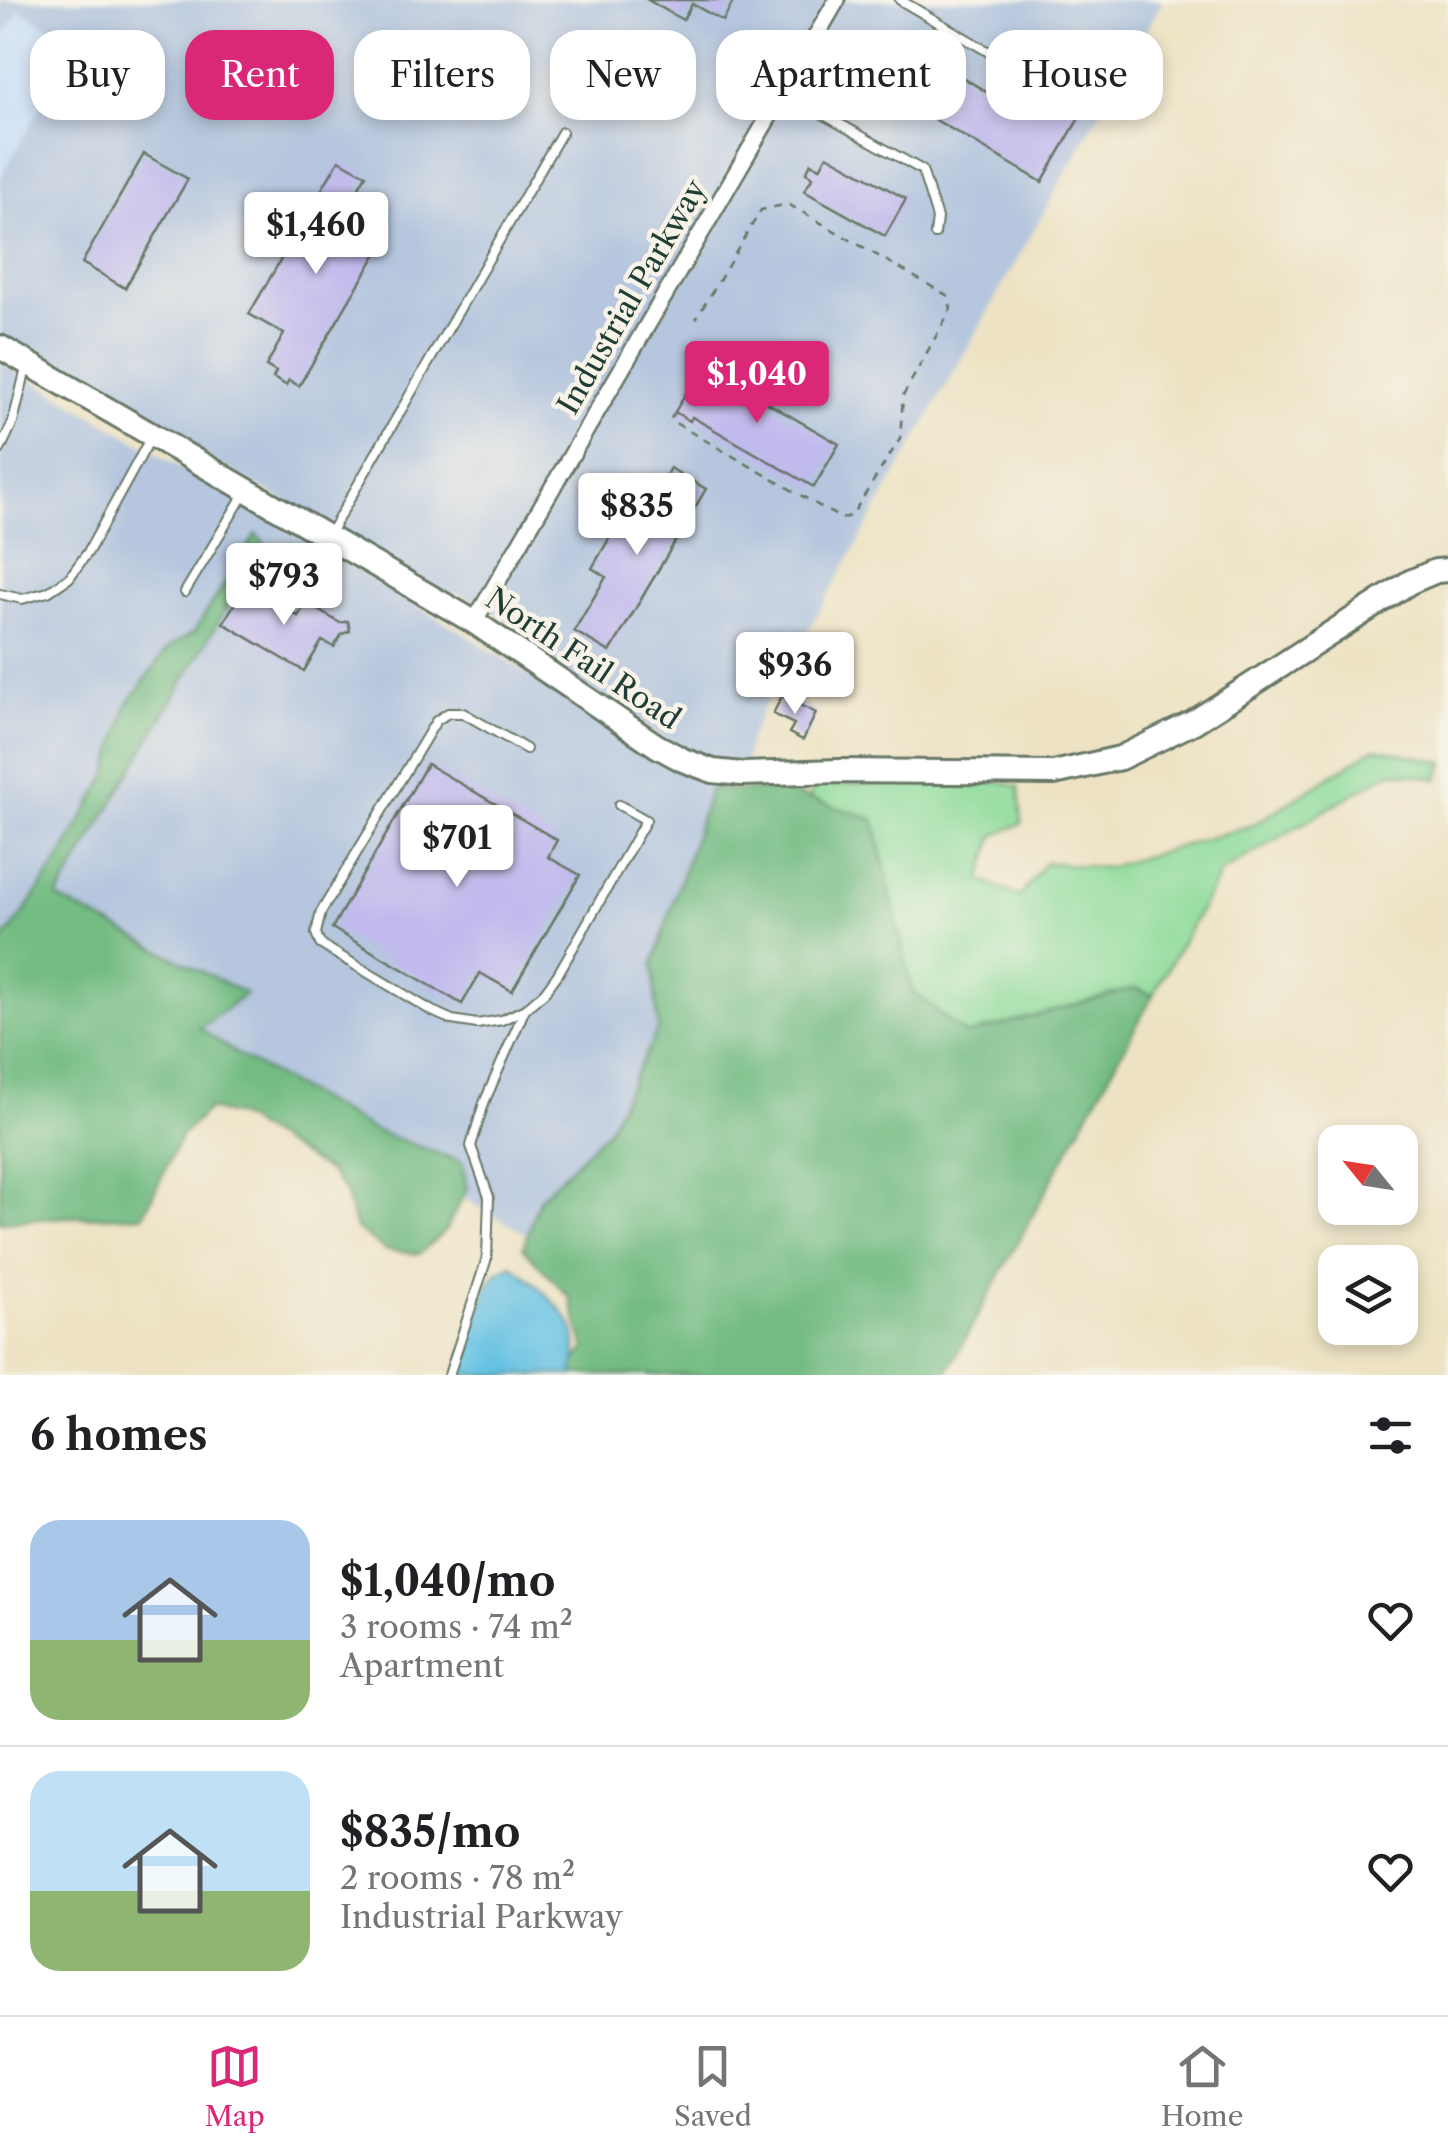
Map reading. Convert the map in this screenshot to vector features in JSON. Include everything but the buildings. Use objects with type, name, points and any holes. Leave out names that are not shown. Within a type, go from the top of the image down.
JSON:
[{"type":"street","name":"Industrial Parkway","points":[[819,30],[837,0]]},
{"type":"street","name":"Industrial Parkway","points":[[474,622],[767,120]]},
{"type":"street","name":"North Fail Road","points":[[0,348],[474,622],[657,746],[713,770],[742,774],[1054,773],[1120,758],[1194,722],[1401,588],[1436,571],[1448,570]]},
{"type":"lane","points":[[900,0],[986,50]]},
{"type":"lane","points":[[833,120],[922,170],[937,218],[935,234]]},
{"type":"lane","points":[[327,537],[562,132]]},
{"type":"lane","points":[[0,450],[13,422],[27,363]]},
{"type":"lane","points":[[0,594],[22,599],[48,592],[68,578],[88,552],[152,435]]},
{"type":"lane","points":[[186,592],[246,490]]},
{"type":"lane","points":[[526,748],[463,713],[448,714],[436,721],[321,912],[316,933],[320,944],[452,1020],[490,1022],[526,1009],[558,974],[646,820],[620,804]]},
{"type":"lane","points":[[449,1375],[487,1258],[489,1197],[471,1146],[484,1103],[526,1009]]},
{"type":"path","points":[[675,412],[670,420],[842,519],[852,515],[900,439],[903,396],[951,308],[948,296],[788,204],[761,210],[696,318]]},
{"type":"shaded area","points":[[0,0],[1163,0],[1146,30],[986,30],[986,120],[1096,120],[770,694],[749,739],[744,768],[685,752],[537,657],[513,634],[505,618],[461,594],[446,593],[0,340],[0,179],[33,120],[165,120],[165,30],[54,30],[19,10],[0,43]]},
{"type":"shaded area","points":[[18,10],[54,30],[30,30],[30,120],[33,120],[0,179],[0,43]]},
{"type":"shaded area","points":[[0,361],[465,634],[633,742],[718,783],[672,1045],[556,1251],[237,1069],[0,980]]},
{"type":"green space","points":[[256,534],[264,543],[57,898],[246,994],[200,1028],[238,1055],[375,1131],[462,1162],[467,1189],[445,1231],[419,1254],[385,1250],[356,1229],[345,1192],[329,1172],[237,1116],[208,1109],[181,1136],[143,1216],[0,1222],[0,944],[58,862],[108,774],[127,705],[168,648],[194,632]]},
{"type":"green space","points":[[1375,748],[1444,762],[1438,779],[1392,771],[1221,872],[1153,995],[1135,988],[966,1035],[912,991],[874,819],[810,799],[812,785],[1001,782],[1019,787],[1022,823],[994,836],[981,880],[1020,897],[1045,862],[1106,868],[1253,825]]},
{"type":"green space","points":[[710,789],[785,791],[874,819],[912,991],[966,1035],[1135,988],[1153,995],[945,1375],[573,1375],[575,1363],[585,1349],[570,1298],[523,1248],[539,1199],[607,1131],[658,1029],[653,965]]},
{"type":"water","points":[[512,1265],[549,1297],[572,1326],[576,1345],[573,1375],[456,1375],[488,1285],[496,1273]]}]
